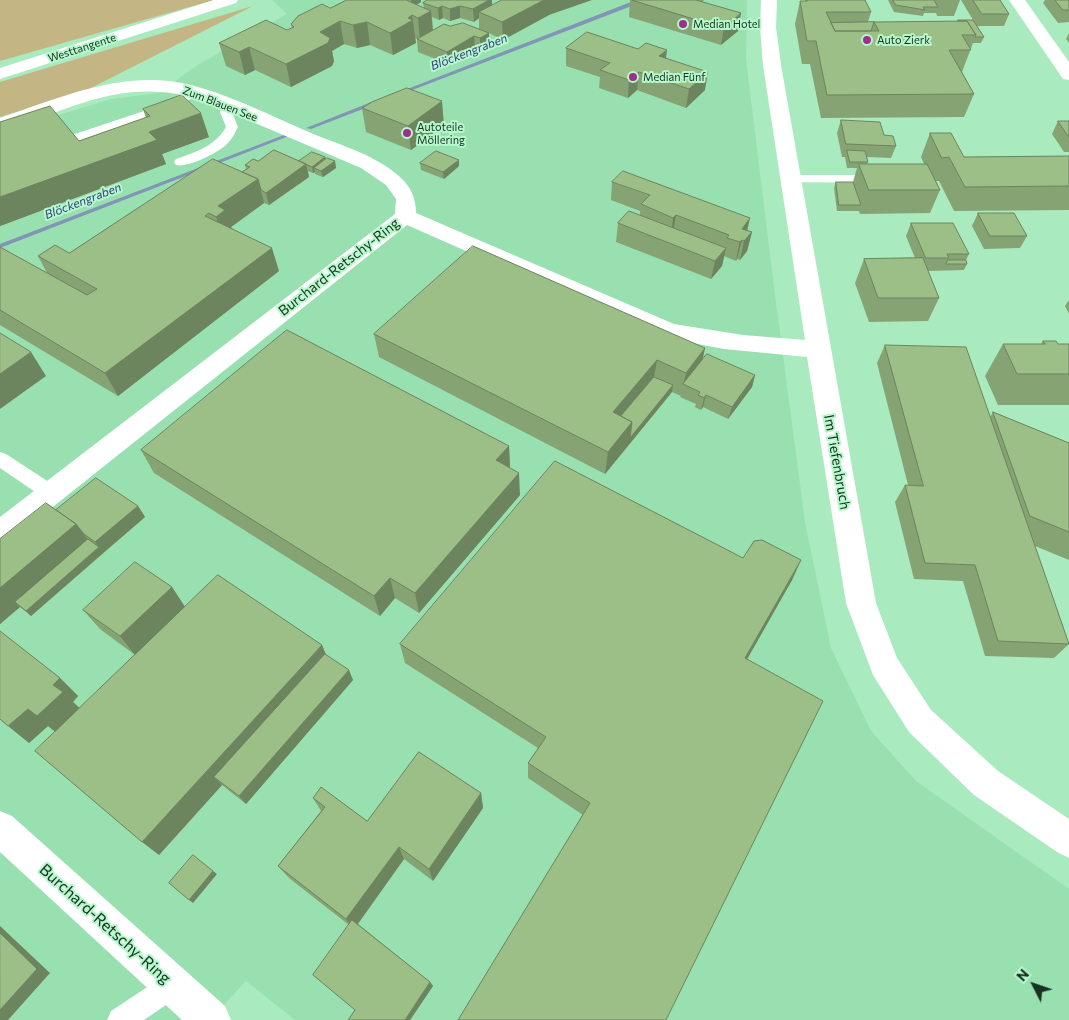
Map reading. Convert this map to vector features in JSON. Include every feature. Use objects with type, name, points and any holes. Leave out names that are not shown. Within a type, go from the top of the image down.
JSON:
[{"type":"street","name":"Westtangente","points":[[0,74],[230,0]]},
{"type":"street","name":"Im Tiefenbruch","points":[[769,0],[768,27],[772,65],[861,603],[884,665],[920,721],[986,783],[1069,840]]},
{"type":"street","points":[[1016,0],[1069,75]]},
{"type":"street","name":"Westtangente","points":[[0,64],[163,21]]},
{"type":"street","name":"Zum Blauen See","points":[[0,124],[103,91],[134,86],[170,87],[194,92],[368,164],[393,181],[406,198],[405,216]]},
{"type":"street","name":"Burchard-Retschy-Ring","points":[[0,533],[405,216],[668,331],[762,347],[818,349]]},
{"type":"street","name":"Burchard-Retschy-Ring","points":[[0,828],[211,1020]]},
{"type":"lane","points":[[77,138],[157,110],[194,92]]},
{"type":"lane","points":[[181,162],[217,147],[228,136],[232,127],[226,112],[229,106]]},
{"type":"lane","points":[[791,180],[877,178]]},
{"type":"lane","points":[[0,458],[51,493]]},
{"type":"lane","points":[[120,1020],[173,985]]},
{"type":"shaded area","points":[[0,0],[214,0],[0,61]]},
{"type":"shaded area","points":[[272,0],[747,0],[746,59],[774,287],[805,522],[831,648],[871,731],[916,781],[1069,889],[1069,1020],[295,1020],[246,981],[210,1020],[0,1020],[0,133],[111,99],[159,93],[196,66],[287,14]]},
{"type":"shaded area","points":[[253,6],[87,90],[0,117],[0,82]]},
{"type":"building","points":[[347,0],[406,0],[431,11],[418,18],[412,15],[408,18],[413,20],[390,33],[367,22],[353,25],[340,21],[320,32],[330,38],[328,43],[286,64],[249,47],[239,52],[219,43],[266,20],[287,30],[294,27],[291,24],[298,16],[322,4],[330,8]]},
{"type":"building","points":[[427,0],[489,0],[473,9],[460,6],[450,9],[442,6],[438,8],[423,3]]},
{"type":"building","points":[[502,0],[544,0],[502,22],[479,12]]},
{"type":"building","points":[[632,0],[696,0],[741,13],[724,28]]},
{"type":"building","points":[[865,0],[871,12],[826,12],[835,31],[879,31],[874,22],[967,21],[976,35],[962,35],[971,50],[949,50],[974,94],[827,95],[816,41],[807,41],[800,1]]},
{"type":"building","points":[[893,0],[934,0],[938,7],[923,7],[925,10],[896,5]]},
{"type":"building","points":[[973,0],[1000,0],[1009,14],[982,14]]},
{"type":"building","points":[[1055,0],[1069,0],[1069,10],[1063,10]]},
{"type":"building","points":[[958,20],[973,20],[984,37],[975,37],[976,35],[967,21]]},
{"type":"building","points":[[874,22],[871,31],[835,31],[831,23]]},
{"type":"building","points":[[463,23],[489,33],[480,38],[474,36],[447,52],[417,39],[444,24],[450,26]]},
{"type":"building","points":[[587,32],[638,49],[646,43],[667,50],[659,56],[708,72],[689,89],[639,72],[629,80],[600,70],[610,63],[566,48]]},
{"type":"building","points":[[407,88],[442,101],[408,126],[362,108],[372,102]]},
{"type":"building","points":[[182,95],[201,113],[149,132],[157,140],[0,197],[0,122],[50,106],[79,141],[150,116],[143,109]]},
{"type":"building","points":[[841,120],[880,122],[884,135],[893,136],[896,146],[846,144]]},
{"type":"building","points":[[1058,121],[1069,121],[1069,137]]},
{"type":"building","points":[[930,133],[951,133],[964,157],[1069,156],[1069,186],[965,187],[949,157],[942,158]]},
{"type":"building","points":[[274,150],[306,164],[266,193],[261,190],[258,179],[242,172],[250,167],[245,165],[253,159],[258,161]]},
{"type":"building","points":[[847,150],[865,151],[868,162],[850,162]]},
{"type":"building","points":[[436,151],[459,160],[443,172],[420,163]]},
{"type":"building","points":[[312,152],[325,157],[312,167],[299,161]]},
{"type":"building","points":[[327,158],[335,161],[321,171],[314,168]]},
{"type":"building","points":[[213,159],[258,179],[218,206],[225,210],[216,217],[209,213],[205,216],[272,248],[105,373],[0,310],[0,247],[87,295],[97,289],[38,256],[55,245],[69,253]]},
{"type":"building","points":[[859,164],[927,164],[940,190],[869,190]]},
{"type":"building","points":[[623,171],[750,218],[742,229],[752,232],[744,241],[740,242],[727,238],[729,235],[676,215],[673,218],[641,204],[650,195],[612,182]]},
{"type":"building","points":[[836,182],[853,182],[861,205],[839,205]]},
{"type":"building","points":[[629,211],[726,248],[715,261],[618,223]]},
{"type":"building","points":[[978,213],[1014,213],[1027,236],[990,236]]},
{"type":"building","points":[[911,223],[953,223],[969,254],[947,254],[949,258],[926,258]]},
{"type":"building","points":[[473,246],[705,348],[686,373],[657,360],[613,412],[632,422],[608,452],[374,334]]},
{"type":"building","points":[[923,258],[939,298],[878,298],[864,259]]},
{"type":"building","points":[[948,260],[966,260],[967,264],[946,264]]},
{"type":"building","points":[[287,330],[509,446],[496,460],[519,473],[415,593],[390,578],[374,596],[141,450]]},
{"type":"building","points":[[0,333],[31,352],[0,374]]},
{"type":"building","points":[[1043,341],[1069,344],[1069,374],[1017,374],[1003,344],[1045,344]]},
{"type":"building","points":[[885,345],[966,347],[1069,644],[998,641],[975,565],[925,563],[905,485],[923,486]]},
{"type":"building","points":[[707,354],[755,375],[732,407],[706,395],[704,398],[698,395],[700,392],[683,384]]},
{"type":"building","points":[[654,377],[673,385],[630,438],[632,422],[621,416]]},
{"type":"building","points":[[993,412],[1069,443],[1069,532],[1030,516]]},
{"type":"building","points":[[555,461],[743,558],[754,541],[762,540],[801,560],[745,658],[823,701],[666,1020],[458,1020],[590,803],[528,763],[546,737],[400,644]]},
{"type":"building","points":[[96,478],[138,506],[95,542],[84,534],[76,524],[56,510]]},
{"type":"building","points":[[46,503],[76,524],[0,588],[0,539]]},
{"type":"building","points":[[88,539],[99,547],[26,611],[15,602]]},
{"type":"building","points":[[135,562],[172,587],[120,636],[83,610]]},
{"type":"building","points":[[218,575],[322,645],[142,842],[35,751]]},
{"type":"building","points":[[0,631],[60,678],[53,685],[63,692],[37,716],[28,709],[8,726],[0,719]]},
{"type":"building","points":[[325,654],[349,670],[239,796],[214,777]]},
{"type":"building","points":[[419,752],[481,793],[429,869],[399,847],[346,919],[278,866],[325,807],[313,798],[321,787],[367,821]]},
{"type":"building","points":[[193,855],[213,871],[189,900],[169,883]]},
{"type":"building","points":[[352,920],[430,982],[405,1020],[348,1020],[355,1010],[313,975]]},
{"type":"building","points":[[0,933],[37,969],[0,1010]]},
{"type":"waterway","name":"Blöckengraben","points":[[400,93],[639,0]]},
{"type":"waterway","name":"Blöckengraben","points":[[309,128],[374,103]]},
{"type":"waterway","name":"Blöckengraben","points":[[0,246],[286,136]]},
{"type":"place","name":"Median Hotel","points":[[683,24]]},
{"type":"place","name":"Auto Zierk","points":[[867,40]]},
{"type":"place","name":"Median Fünf","points":[[633,77]]},
{"type":"place","name":"Autoteile Möllering","points":[[407,133]]}]
